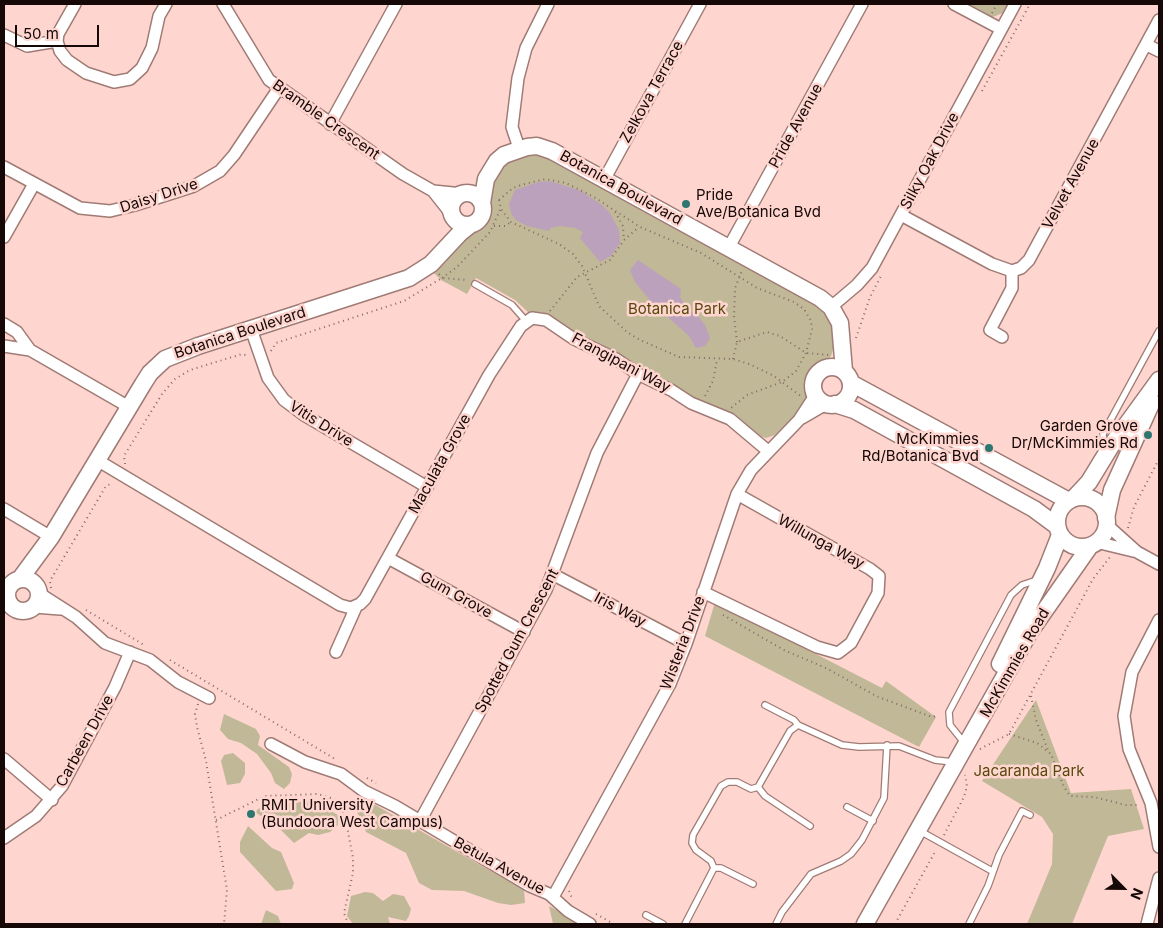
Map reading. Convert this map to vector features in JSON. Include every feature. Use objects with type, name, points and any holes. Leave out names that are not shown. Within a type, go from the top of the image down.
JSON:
[{"type":"street","points":[[75,4],[61,27],[57,41],[60,52],[76,67],[106,81],[122,82],[136,74],[147,60],[159,16],[166,4]]},
{"type":"street","name":"Bramble Crescent","points":[[223,4],[262,71],[279,88],[403,174],[433,191],[453,217]]},
{"type":"street","points":[[330,124],[396,4]]},
{"type":"street","points":[[519,148],[512,127],[518,78],[526,48],[548,4]]},
{"type":"street","name":"Zelkova Terrace","points":[[604,180],[700,4]]},
{"type":"street","name":"Pride Avenue","points":[[729,248],[862,4]]},
{"type":"street","points":[[954,4],[1001,29]]},
{"type":"street","name":"Silky Oak Drive","points":[[831,307],[866,276],[1016,4]]},
{"type":"street","name":"Velvet Avenue","points":[[1012,271],[1021,268],[1029,260],[1159,20]]},
{"type":"street","points":[[4,35],[27,46],[57,41]]},
{"type":"street","points":[[1147,44],[1159,51]]},
{"type":"street","name":"Daisy Drive","points":[[4,167],[80,208],[110,211],[194,186],[209,179],[228,164],[279,88]]},
{"type":"street","name":"Botanica Boulevard","points":[[27,589],[51,538],[150,373],[166,359],[187,349],[409,278],[431,264],[470,225],[481,217],[476,192],[497,161],[519,148],[537,146],[545,148],[820,298],[831,307]]},
{"type":"street","points":[[4,237],[34,184]]},
{"type":"street","name":"Bramble Crescent","points":[[433,191],[476,192]]},
{"type":"street","points":[[450,244],[453,217],[452,204],[476,192]]},
{"type":"street","points":[[901,214],[992,264],[1012,271],[1012,288],[990,330],[1002,336]]},
{"type":"street","points":[[453,217],[461,224],[470,225]]},
{"type":"street","points":[[822,401],[841,403],[849,394],[841,373],[842,342],[840,323],[831,307]]},
{"type":"street","points":[[526,321],[537,317],[546,320]]},
{"type":"street","name":"Frangipani Way","points":[[546,320],[574,339],[616,359],[638,374],[671,390],[699,407],[724,416],[743,428],[768,451]]},
{"type":"street","name":"Maculata Grove","points":[[336,652],[356,607],[365,599],[489,375],[526,321]]},
{"type":"street","points":[[4,324],[17,332],[30,350]]},
{"type":"street","name":"Vitis Drive","points":[[251,329],[268,378],[275,390],[292,408],[428,486]]},
{"type":"street","points":[[4,346],[30,350],[129,407]]},
{"type":"street","points":[[822,401],[814,383],[815,378],[823,369],[841,373],[957,442],[1072,500],[1091,499],[1104,510],[1106,521],[1121,544]]},
{"type":"street","name":"Spotted Gum Crescent","points":[[420,821],[554,575],[597,453],[638,374]]},
{"type":"street","points":[[1059,530],[1060,509],[1072,500],[1105,459],[1111,446],[1159,380]]},
{"type":"street","points":[[1093,544],[1105,531],[1112,490],[1126,456],[1159,388]]},
{"type":"street","points":[[822,401],[854,410],[1034,508],[1059,530],[1073,546],[1121,544],[1159,564]]},
{"type":"street","name":"Wisteria Drive","points":[[553,897],[670,684],[686,644],[736,494],[751,470],[768,451],[799,420],[822,401]]},
{"type":"street","points":[[947,461],[957,442]]},
{"type":"street","points":[[97,460],[340,605],[346,608],[356,607]]},
{"type":"street","name":"Willunga Way","points":[[702,592],[817,647],[838,653],[851,643],[878,593],[880,581],[875,572],[736,494]]},
{"type":"street","points":[[4,508],[51,538]]},
{"type":"street","name":"McKimmies Road","points":[[963,761],[962,740],[1043,577],[1059,530]]},
{"type":"street","name":"McKimmies Road","points":[[865,924],[918,830],[963,761],[1029,633],[1093,544]]},
{"type":"street","name":"Gum Grove","points":[[388,558],[524,632]]},
{"type":"street","name":"Iris Way","points":[[554,575],[686,644]]},
{"type":"street","points":[[27,589],[22,612],[7,605],[7,597],[27,589]]},
{"type":"street","points":[[27,589],[76,617],[104,643],[150,660],[178,682],[209,698]]},
{"type":"street","points":[[1159,620],[1132,672],[1124,716],[1129,749],[1151,803],[1159,834],[1159,847]]},
{"type":"street","name":"Carbeen Drive","points":[[4,838],[18,829],[52,800],[70,773],[130,652]]},
{"type":"street","name":"Betula Avenue","points":[[271,744],[305,762],[341,774],[364,791],[387,801],[553,897],[568,911],[590,924]]},
{"type":"street","points":[[4,758],[52,800]]},
{"type":"street","points":[[1147,924],[1159,878]]},
{"type":"lane","points":[[475,284],[512,305],[526,321]]},
{"type":"lane","points":[[1105,459],[1103,434],[1159,331]]},
{"type":"lane","points":[[962,740],[950,725],[949,712],[1010,595],[1022,585],[1043,577]]},
{"type":"lane","points":[[765,705],[794,720],[798,725],[842,745],[859,747],[899,746],[936,760],[963,761]]},
{"type":"lane","points":[[758,788],[790,731],[798,725]]},
{"type":"lane","points":[[776,924],[782,912],[811,874],[851,854],[872,821],[884,798],[887,746]]},
{"type":"lane","points":[[686,924],[714,868],[711,861],[696,850],[692,843],[693,835],[721,786],[728,782],[737,782],[751,789],[758,788]]},
{"type":"lane","points":[[758,788],[765,796],[810,826]]},
{"type":"lane","points":[[847,807],[872,821]]},
{"type":"lane","points":[[969,924],[992,871],[1022,811],[1030,815]]},
{"type":"lane","points":[[918,830],[992,871]]},
{"type":"lane","points":[[714,868],[722,868],[753,884]]},
{"type":"lane","points":[[646,915],[662,924]]},
{"type":"path","points":[[499,200],[512,188],[537,181],[552,179],[581,189],[640,227],[701,253],[757,288],[801,306],[811,321],[812,329],[806,353],[796,371],[782,382],[747,395],[724,416]]},
{"type":"path","points":[[476,192],[499,200]]},
{"type":"path","points":[[450,272],[457,267],[494,226],[500,209],[499,200]]},
{"type":"path","points":[[500,209],[511,222],[566,248],[579,260],[600,306],[627,332],[668,354],[717,360],[733,359],[749,364],[822,401]]},
{"type":"path","points":[[614,211],[623,226],[624,240]]},
{"type":"path","points":[[494,226],[505,226],[511,222]]},
{"type":"path","points":[[546,320],[565,289],[584,271],[610,260],[624,240],[640,227]]},
{"type":"path","points":[[737,342],[734,316],[735,288],[738,277],[746,265]]},
{"type":"path","points":[[27,589],[50,581],[106,486],[113,484],[126,463],[124,456],[162,394],[175,379],[190,370],[242,354],[248,357],[272,351],[276,343],[404,301],[442,278],[474,281],[475,284]]},
{"type":"path","points":[[699,407],[713,381],[717,360]]},
{"type":"path","points":[[895,924],[964,797],[967,786],[963,761],[1009,734],[1098,570],[1121,544],[1134,507],[1159,459]]},
{"type":"path","points":[[83,608],[146,646]]},
{"type":"path","points":[[718,612],[784,650],[828,669],[876,696],[932,717],[936,716]]},
{"type":"path","points":[[170,660],[342,763]]},
{"type":"path","points":[[1031,693],[1033,712],[1049,753],[1070,796],[1094,797],[1120,804],[1139,805]]},
{"type":"path","points":[[209,698],[196,705],[195,714],[216,820],[227,890],[224,924]]},
{"type":"path","points":[[1009,734],[1037,743],[1049,753]]},
{"type":"path","points":[[367,778],[384,788]]},
{"type":"path","points":[[216,820],[265,796],[318,794],[334,799],[341,806],[345,816],[354,858],[353,873],[344,914],[348,924]]},
{"type":"path","points":[[559,885],[570,892],[572,900],[581,905]]},
{"type":"path","points":[[589,910],[614,924]]},
{"type":"green space","points":[[963,4],[1009,4],[1003,13],[990,18]]},
{"type":"green space","name":"Botanica Park","points":[[531,153],[553,158],[554,162],[571,172],[575,171],[623,197],[624,201],[694,239],[699,238],[751,270],[804,299],[808,298],[824,309],[833,325],[835,343],[831,356],[814,375],[809,396],[803,407],[775,435],[766,438],[759,436],[727,411],[693,398],[673,385],[581,338],[548,315],[541,312],[529,313],[515,300],[476,278],[467,294],[441,280],[433,272],[446,262],[453,251],[482,223],[487,212],[490,184],[506,162]]},
{"type":"green space","points":[[715,602],[882,688],[886,681],[936,717],[919,747],[705,636]]},
{"type":"green space","name":"Jacaranda Park","points":[[1036,700],[1071,793],[1131,789],[1144,829],[1108,836],[1072,924],[1027,924],[1052,864],[1053,834],[1042,817],[982,781]]},
{"type":"green space","points":[[224,714],[256,729],[260,736],[258,745],[289,767],[292,774],[290,783],[284,789],[275,783],[271,773],[257,754],[241,743],[228,739],[220,730]]},
{"type":"green space","points":[[233,753],[245,763],[245,774],[240,783],[227,785],[221,761],[224,755]]},
{"type":"green space","points":[[363,798],[524,890],[525,903],[511,905],[498,903],[464,891],[432,890],[419,883],[406,853],[366,832],[357,812]]},
{"type":"green space","points":[[313,801],[338,815],[338,825],[330,832],[318,835],[309,833],[294,843],[280,829],[255,812],[264,804]]},
{"type":"green space","points":[[248,826],[272,848],[281,852],[294,883],[292,889],[276,891],[240,852],[240,842]]},
{"type":"green space","points":[[365,892],[373,893],[383,901],[393,894],[404,896],[411,909],[406,921],[388,917],[390,924],[353,924],[347,916],[351,896]]},
{"type":"green space","points":[[549,906],[582,924],[553,924]]},
{"type":"green space","points":[[266,910],[278,916],[281,924],[261,924]]},
{"type":"shaded area","points":[[550,181],[581,191],[602,205],[610,213],[619,230],[620,243],[611,256],[600,262],[580,238],[583,232],[575,228],[560,226],[550,228],[550,231],[527,226],[516,220],[511,213],[509,204],[515,190],[538,182]]},
{"type":"shaded area","points":[[638,260],[681,289],[680,297],[687,309],[697,315],[705,325],[710,338],[705,346],[696,348],[689,336],[653,304],[635,282],[630,270]]},
{"type":"place","name":"Pride Ave/Botanica Bvd","points":[[686,204]]},
{"type":"place","name":"Garden Grove Dr/McKimmies Rd","points":[[1148,435]]},
{"type":"place","name":"McKimmies Rd/Botanica Bvd","points":[[989,448]]},
{"type":"place","name":"RMIT University (Bundoora West Campus)","points":[[251,814]]}]
